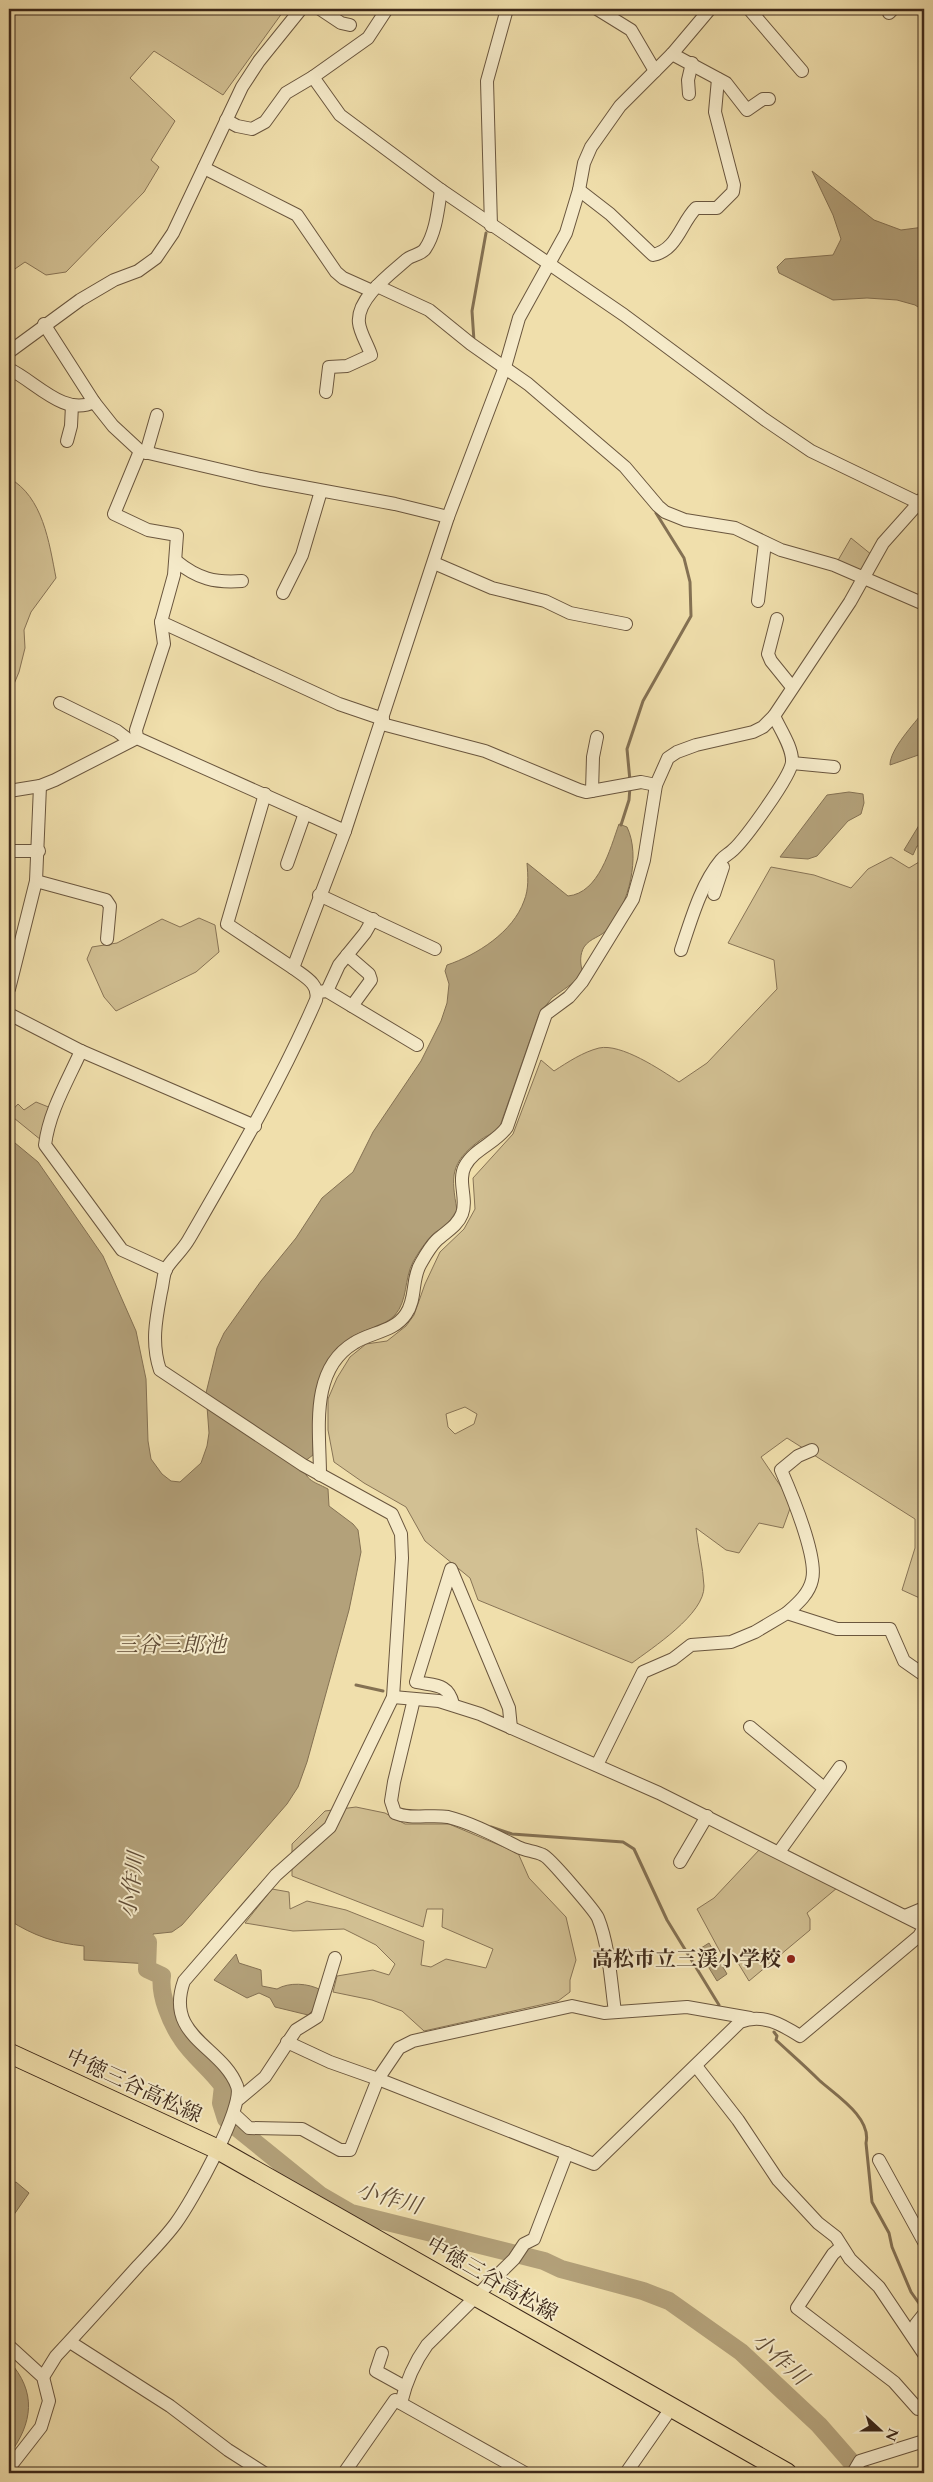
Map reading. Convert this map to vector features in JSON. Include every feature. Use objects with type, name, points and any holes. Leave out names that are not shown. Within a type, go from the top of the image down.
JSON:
[{"type":"main road","name":"中徳三谷高松線","points":[[9,2052],[217,2149],[787,2473]]},
{"type":"street","points":[[9,352],[44,324],[80,300],[114,280],[138,271],[156,258],[173,233],[242,87],[259,60],[302,9]]},
{"type":"street","points":[[320,9],[341,23],[350,24]]},
{"type":"street","points":[[226,120],[237,126],[252,129],[265,122],[286,93],[313,77],[368,38],[387,9]]},
{"type":"street","points":[[492,226],[487,81],[507,9]]},
{"type":"street","points":[[597,9],[631,30],[655,70]]},
{"type":"street","points":[[293,968],[319,895],[345,831],[448,517],[505,367],[519,318],[566,233],[579,190],[584,162],[591,147],[620,106],[672,54],[710,9]]},
{"type":"street","points":[[749,9],[802,71]]},
{"type":"street","points":[[672,54],[726,83],[747,110],[755,103],[769,99]]},
{"type":"street","points":[[689,94],[688,80],[692,64]]},
{"type":"street","points":[[313,77],[340,115],[492,226],[624,315],[764,419],[811,451],[922,500],[883,543],[864,579],[818,652],[792,687],[774,716],[763,727],[753,732],[696,745],[677,752],[668,758],[656,785],[644,860],[633,899],[582,982],[568,997],[546,1014],[507,1127],[501,1136],[468,1162],[464,1168],[462,1214],[452,1229],[436,1241],[416,1270],[414,1295],[406,1315],[388,1329],[354,1342],[341,1354],[325,1376],[320,1404],[320,1475]]},
{"type":"street","points":[[579,190],[610,214],[653,255],[659,254],[676,240],[696,208],[717,208],[733,192],[734,185],[715,112],[718,79]]},
{"type":"street","points":[[204,168],[297,215],[336,272],[429,310],[505,367],[626,467],[665,512],[685,520],[734,528],[798,556],[810,557],[834,565],[924,604]]},
{"type":"street","points":[[326,392],[329,367],[347,366],[371,355],[359,323],[360,314],[374,289],[408,258],[422,252],[426,248],[435,224],[441,190]]},
{"type":"street","points":[[44,324],[94,402],[113,426],[143,452],[321,491],[395,504],[448,517]]},
{"type":"street","points":[[9,369],[38,386],[50,398],[72,405],[87,406],[94,402]]},
{"type":"street","points":[[67,441],[71,426],[72,405]]},
{"type":"street","points":[[134,739],[164,644],[161,622],[176,561],[177,535],[148,530],[114,514],[143,452],[157,415]]},
{"type":"street","points":[[283,593],[302,555],[321,491]]},
{"type":"street","points":[[758,601],[765,543]]},
{"type":"street","points":[[176,561],[190,572],[220,582],[242,581]]},
{"type":"street","points":[[434,563],[492,588],[545,601],[570,613],[626,624]]},
{"type":"street","points":[[777,620],[768,654],[771,662],[792,687]]},
{"type":"street","points":[[161,622],[382,722],[485,751],[571,788],[586,792],[618,784],[641,782],[656,785]]},
{"type":"street","points":[[60,703],[134,739],[265,794],[345,831]]},
{"type":"street","points":[[714,894],[725,861],[788,776],[792,764],[792,755],[774,716]]},
{"type":"street","points":[[592,791],[593,757],[597,737]]},
{"type":"street","points":[[9,791],[40,786],[134,739]]},
{"type":"street","points":[[792,764],[834,767]]},
{"type":"street","points":[[9,989],[36,880],[39,851],[40,786]]},
{"type":"street","points":[[265,794],[227,924],[293,968],[323,992],[352,1006],[417,1045]]},
{"type":"street","points":[[287,864],[305,813]]},
{"type":"street","points":[[681,950],[693,914],[713,873],[722,858],[733,850]]},
{"type":"street","points":[[9,852],[39,851]]},
{"type":"street","points":[[36,880],[106,900],[110,906],[107,939]]},
{"type":"street","points":[[319,895],[372,918],[435,949]]},
{"type":"street","points":[[44,2377],[56,2356],[176,2223],[232,2121],[239,2099],[238,2088],[234,2079],[191,2034],[183,2018],[180,2004],[184,1981],[276,1875],[330,1827],[393,1698],[402,1558],[398,1525],[392,1514],[384,1507],[303,1465],[160,1370],[154,1331],[166,1270],[189,1240],[232,1160],[255,1126],[323,992],[339,965],[365,933],[372,918]]},
{"type":"street","points":[[347,955],[369,974],[371,980],[368,987],[352,1006]]},
{"type":"street","points":[[9,1014],[82,1051],[255,1126]]},
{"type":"street","points":[[82,1051],[53,1111],[47,1129],[45,1145],[122,1250],[166,1270]]},
{"type":"street","points":[[596,1765],[643,1672],[673,1659],[691,1645],[731,1642],[755,1632],[787,1613],[801,1600],[812,1581],[814,1566],[793,1498],[781,1470],[798,1456],[812,1450]]},
{"type":"street","points":[[453,1704],[451,1693],[445,1688],[416,1682],[452,1569],[509,1708],[511,1728]]},
{"type":"street","points":[[787,1613],[837,1628],[890,1630],[904,1660],[924,1676]]},
{"type":"street","points":[[232,2121],[249,2128],[302,2129],[340,2150],[350,2150],[378,2078],[399,2048],[412,2041],[572,2006],[604,2013],[687,2006],[777,2021],[800,2036],[919,1936],[924,1927],[707,1816],[511,1728],[453,1704],[393,1698]]},
{"type":"street","points":[[414,1699],[394,1782],[391,1801],[396,1813],[404,1817],[429,1815],[448,1818],[500,1838],[520,1848],[545,1855],[576,1892],[588,1902],[598,1918],[615,2012]]},
{"type":"street","points":[[750,1727],[824,1788]]},
{"type":"street","points":[[779,1852],[840,1767]]},
{"type":"street","points":[[680,1862],[707,1816]]},
{"type":"street","points":[[905,1916],[924,1908]]},
{"type":"street","points":[[239,2099],[265,2077],[296,2030],[316,2016],[335,1958]]},
{"type":"street","points":[[287,2042],[330,2062],[378,2078],[594,2164],[740,2022],[750,2018]]},
{"type":"street","points":[[696,2066],[738,2120],[778,2180],[818,2223],[836,2237],[850,2259],[879,2287],[924,2354]]},
{"type":"street","points":[[401,2403],[405,2387],[417,2358],[427,2345],[514,2259],[528,2241],[534,2239],[567,2153]]},
{"type":"street","points":[[878,2160],[924,2242]]},
{"type":"street","points":[[841,2247],[833,2254],[798,2308],[894,2382],[918,2409],[924,2407]]},
{"type":"street","points":[[924,2314],[916,2324],[924,2337]]},
{"type":"street","points":[[70,2342],[170,2406],[228,2450],[264,2473]]},
{"type":"street","points":[[9,2346],[44,2377],[49,2401],[41,2426],[9,2468]]},
{"type":"street","points":[[382,2353],[376,2371],[405,2387]]},
{"type":"street","points":[[344,2473],[395,2400],[525,2473]]},
{"type":"street","points":[[626,2473],[672,2407]]},
{"type":"street","points":[[856,2468],[924,2441]]},
{"type":"shaded area","points":[[9,9],[285,9],[223,95],[154,51],[130,78],[175,121],[151,160],[159,167],[144,192],[66,272],[46,275],[25,262],[9,273]]},
{"type":"shaded area","points":[[9,478],[20,486],[37,508],[47,536],[56,578],[31,612],[24,630],[25,648],[19,672],[9,696]]},
{"type":"shaded area","points":[[851,538],[872,555],[860,573],[837,562]]},
{"type":"shaded area","points":[[891,857],[909,868],[924,859],[924,1600],[902,1590],[915,1548],[915,1519],[787,1438],[761,1457],[792,1503],[783,1528],[759,1523],[739,1553],[726,1550],[696,1528],[704,1586],[702,1597],[687,1619],[632,1663],[478,1600],[470,1578],[425,1541],[406,1507],[364,1483],[334,1462],[328,1430],[328,1399],[337,1378],[350,1357],[366,1344],[387,1341],[406,1326],[414,1315],[425,1284],[440,1252],[464,1229],[475,1209],[473,1178],[513,1134],[541,1060],[554,1071],[587,1052],[599,1048],[608,1048],[629,1053],[679,1082],[707,1063],[777,989],[774,960],[728,943],[771,867],[814,875],[851,888],[868,869]],"holes":[[[465,1407],[477,1414],[474,1424],[455,1434],[448,1427],[446,1414]]]},
{"type":"shaded area","points":[[199,918],[215,925],[219,952],[196,972],[116,1011],[104,997],[87,959],[92,947],[117,943],[162,919],[180,927]]},
{"type":"shaded area","points":[[36,1102],[51,1108],[41,1140],[9,1114],[18,1104],[24,1110]]},
{"type":"shaded area","points":[[356,1807],[385,1813],[405,1824],[449,1824],[518,1853],[529,1878],[566,1917],[576,1960],[570,1980],[570,1992],[558,2001],[424,2031],[402,2011],[372,2000],[333,1992],[337,1976],[373,1970],[389,1975],[395,1964],[376,1945],[344,1929],[293,1931],[245,1923],[272,1889],[289,1892],[290,1909],[307,1901],[346,1910],[424,1941],[421,1965],[431,1967],[446,1959],[486,1968],[493,1949],[442,1927],[443,1909],[427,1909],[423,1927],[292,1876],[292,1844],[325,1811]]},
{"type":"shaded area","points":[[760,1849],[837,1888],[807,1913],[810,1919],[810,1930],[749,1981],[732,1953],[724,1959],[697,1909],[714,1898]]},
{"type":"water","points":[[812,171],[874,220],[901,230],[924,227],[924,311],[915,305],[897,300],[867,298],[833,300],[779,273],[777,267],[785,259],[833,255],[841,239],[833,215]]},
{"type":"water","points":[[924,711],[924,753],[890,765],[898,744]]},
{"type":"water","points":[[849,792],[863,794],[864,803],[861,814],[848,821],[817,856],[808,859],[780,857],[827,795]]},
{"type":"water","points":[[924,817],[924,846],[917,846],[913,855],[904,850]]},
{"type":"water","name":"三谷三郎池","points":[[619,824],[627,827],[633,852],[631,880],[622,907],[608,929],[584,947],[581,958],[582,970],[577,980],[552,998],[539,1014],[500,1126],[462,1156],[455,1171],[454,1179],[457,1210],[443,1228],[430,1237],[415,1258],[408,1275],[404,1296],[399,1309],[385,1323],[356,1335],[337,1349],[327,1362],[321,1376],[314,1406],[313,1455],[305,1461],[305,1472],[313,1482],[328,1489],[329,1506],[358,1530],[361,1552],[349,1610],[307,1762],[298,1787],[287,1804],[182,1925],[172,1932],[153,1934],[150,1964],[84,1960],[84,1946],[45,1938],[9,1920],[9,1138],[38,1162],[103,1256],[136,1331],[146,1379],[148,1441],[151,1459],[162,1474],[171,1481],[180,1482],[201,1463],[207,1446],[209,1433],[206,1393],[217,1348],[224,1333],[261,1281],[296,1238],[322,1198],[353,1172],[373,1132],[421,1061],[441,1021],[447,1003],[449,984],[445,971],[447,965],[482,949],[512,923],[519,912],[527,892],[527,863],[568,896],[579,893],[588,887],[602,868]]},
{"type":"water","points":[[709,1943],[727,1974],[717,1981],[698,1950]]},
{"type":"water","points":[[236,1954],[239,1963],[261,1970],[262,1986],[277,1989],[287,1985],[299,1984],[321,1990],[315,2008],[308,2015],[275,2007],[270,1998],[259,1993],[247,1998],[214,1980]]},
{"type":"water","points":[[16,2182],[29,2193],[13,2216],[9,2215],[9,2185]]},
{"type":"water","points":[[9,2361],[24,2384],[28,2396],[28,2408],[23,2431],[9,2455]]},
{"type":"waterway","points":[[474,341],[472,311],[486,233]]},
{"type":"waterway","points":[[630,781],[627,749],[643,701],[691,616],[690,582],[684,558],[656,513]]},
{"type":"waterway","points":[[621,825],[629,800],[630,787]]},
{"type":"waterway","points":[[356,1685],[383,1691]]},
{"type":"waterway","points":[[491,1827],[512,1834],[623,1842],[634,1849],[667,1920],[719,2005]]},
{"type":"waterway","name":"小作川","points":[[148,1942],[147,1969],[162,1976],[164,2000],[182,2039],[223,2086],[221,2103],[226,2119],[320,2195],[351,2213],[544,2261],[561,2269],[643,2291],[669,2301],[741,2352],[819,2425],[863,2473]]},
{"type":"waterway","points":[[774,2032],[777,2036],[776,2040],[842,2099],[858,2115],[863,2124],[866,2133],[872,2202],[889,2233],[892,2247],[911,2292],[923,2309]]},
{"type":"place","name":"高松市立三渓小学校","points":[[791,1959]]}]
